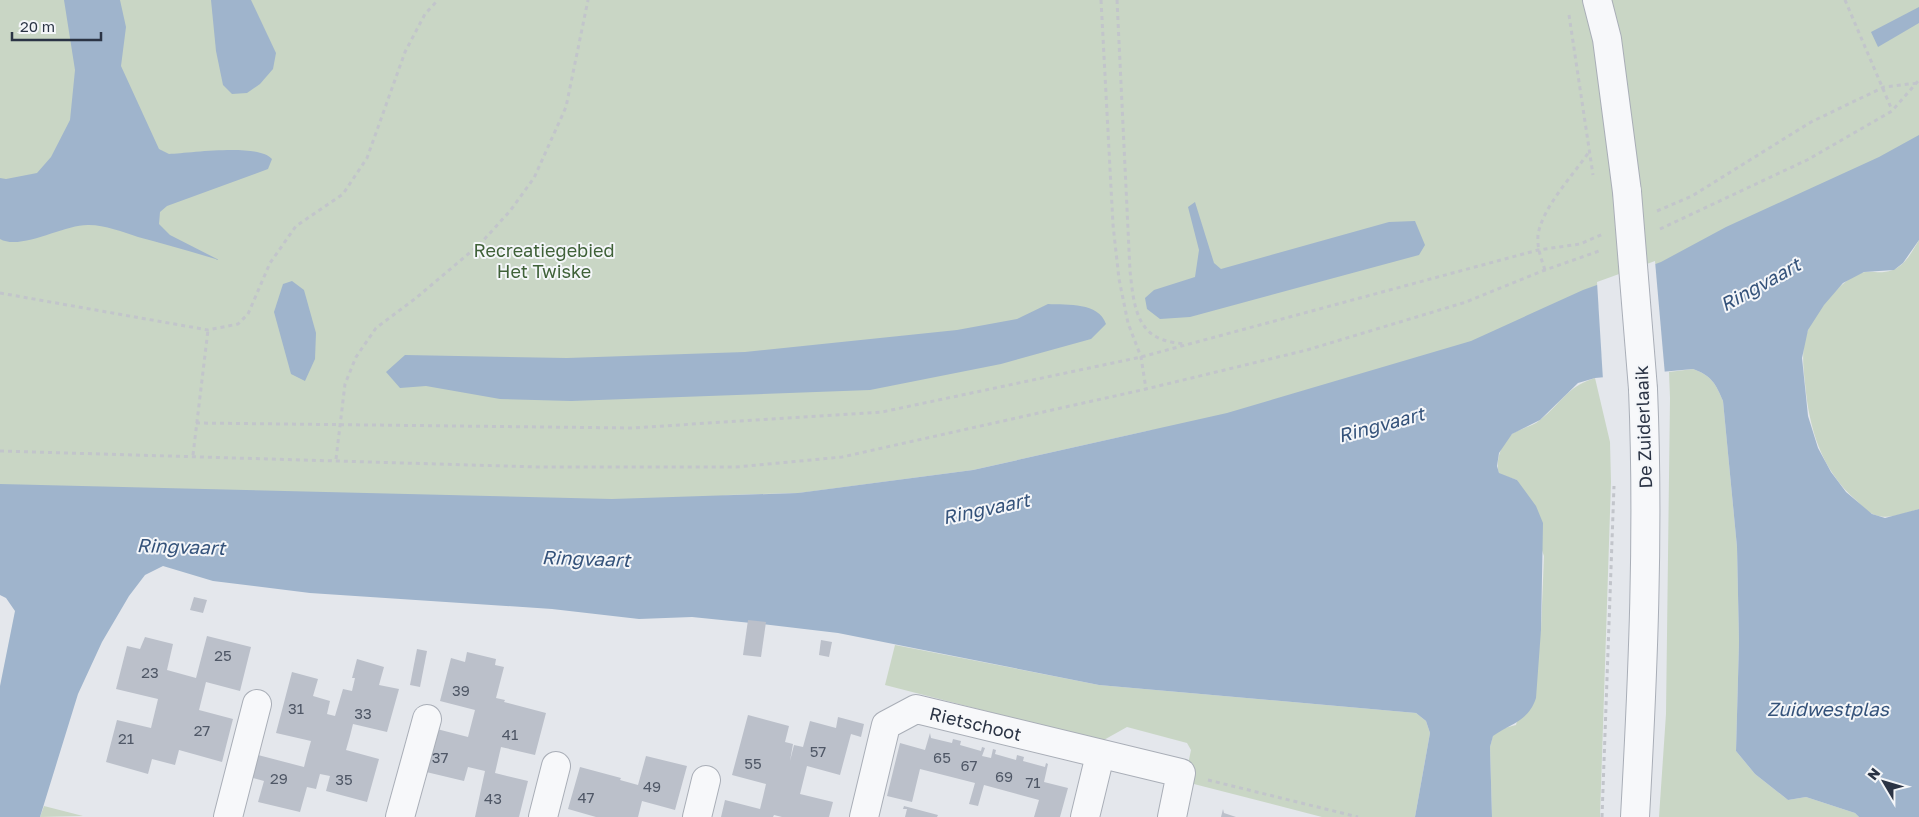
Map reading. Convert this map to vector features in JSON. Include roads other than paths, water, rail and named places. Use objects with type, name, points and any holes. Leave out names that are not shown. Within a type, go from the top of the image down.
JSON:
[{"type":"street","name":"De Zuiderlaaik","points":[[1597,0],[1607,39],[1627,192],[1643,389],[1646,470],[1646,565],[1635,817]]},
{"type":"street","name":"De Zuiderlaaik","points":[[1607,39],[1617,0]]},
{"type":"street","points":[[228,817],[257,704]]},
{"type":"street","name":"Rietschoot","points":[[864,817],[886,725],[916,709],[1100,755],[1181,773],[1172,817]]},
{"type":"street","points":[[400,817],[427,718]]},
{"type":"street","points":[[1085,817],[1100,755]]},
{"type":"street","points":[[543,817],[556,766]]},
{"type":"street","points":[[697,817],[706,780]]},
{"type":"water","points":[[64,0],[120,0],[126,27],[121,66],[159,149],[169,154],[223,150],[253,151],[265,154],[272,159],[268,169],[167,206],[160,212],[159,224],[170,235],[219,260],[95,225],[68,228],[19,242],[9,242],[0,239],[0,178],[6,179],[37,173],[51,157],[70,120],[75,70]]},
{"type":"water","points":[[211,0],[251,0],[276,53],[273,69],[260,84],[247,93],[232,94],[223,85],[216,51]]},
{"type":"water","points":[[1919,7],[1919,23],[1878,47],[1871,32]]},
{"type":"water","points":[[1919,135],[1919,240],[1903,263],[1894,270],[1864,272],[1843,283],[1824,305],[1808,330],[1802,358],[1808,416],[1818,448],[1831,472],[1846,492],[1872,514],[1885,518],[1919,509],[1919,817],[1859,817],[1855,813],[1806,797],[1788,800],[1755,774],[1736,751],[1739,642],[1737,547],[1723,401],[1709,377],[1693,369],[1595,378],[1578,383],[1540,420],[1512,434],[1499,453],[1497,466],[1499,473],[1517,480],[1536,506],[1543,523],[1541,630],[1536,698],[1533,706],[1524,717],[1493,736],[1490,747],[1492,817],[1415,817],[1430,733],[1426,721],[1416,713],[1099,685],[838,633],[692,617],[639,619],[552,609],[310,593],[213,581],[163,566],[145,575],[129,596],[102,642],[78,694],[40,817],[0,817],[0,686],[15,611],[6,598],[0,595],[0,484],[612,499],[798,493],[973,470],[1227,413],[1471,341],[1583,290],[1661,262],[1726,227],[1879,157]]},
{"type":"water","points":[[1195,202],[1214,263],[1221,269],[1389,222],[1415,221],[1425,245],[1419,255],[1190,317],[1160,319],[1147,309],[1145,298],[1154,290],[1195,277],[1199,250],[1188,207]]},
{"type":"water","points":[[292,281],[304,290],[316,333],[315,359],[305,381],[291,374],[274,312],[283,284]]},
{"type":"water","points":[[1048,304],[1089,308],[1102,317],[1106,324],[1091,339],[1001,364],[870,390],[571,401],[500,399],[426,386],[400,388],[386,372],[405,355],[567,358],[745,352],[957,330],[1017,319]]},
{"type":"park label","name":"Recreatiegebied Het Twiske","points":[[544,260]]},
{"type":"water label","name":"Ringvaart","points":[[1760,284]]},
{"type":"water label","name":"Ringvaart","points":[[1381,424]]},
{"type":"water label","name":"Ringvaart","points":[[986,508]]},
{"type":"water label","name":"Ringvaart","points":[[181,546]]},
{"type":"water label","name":"Ringvaart","points":[[586,558]]},
{"type":"water label","name":"Zuidwestplas","points":[[1828,708]]}]
